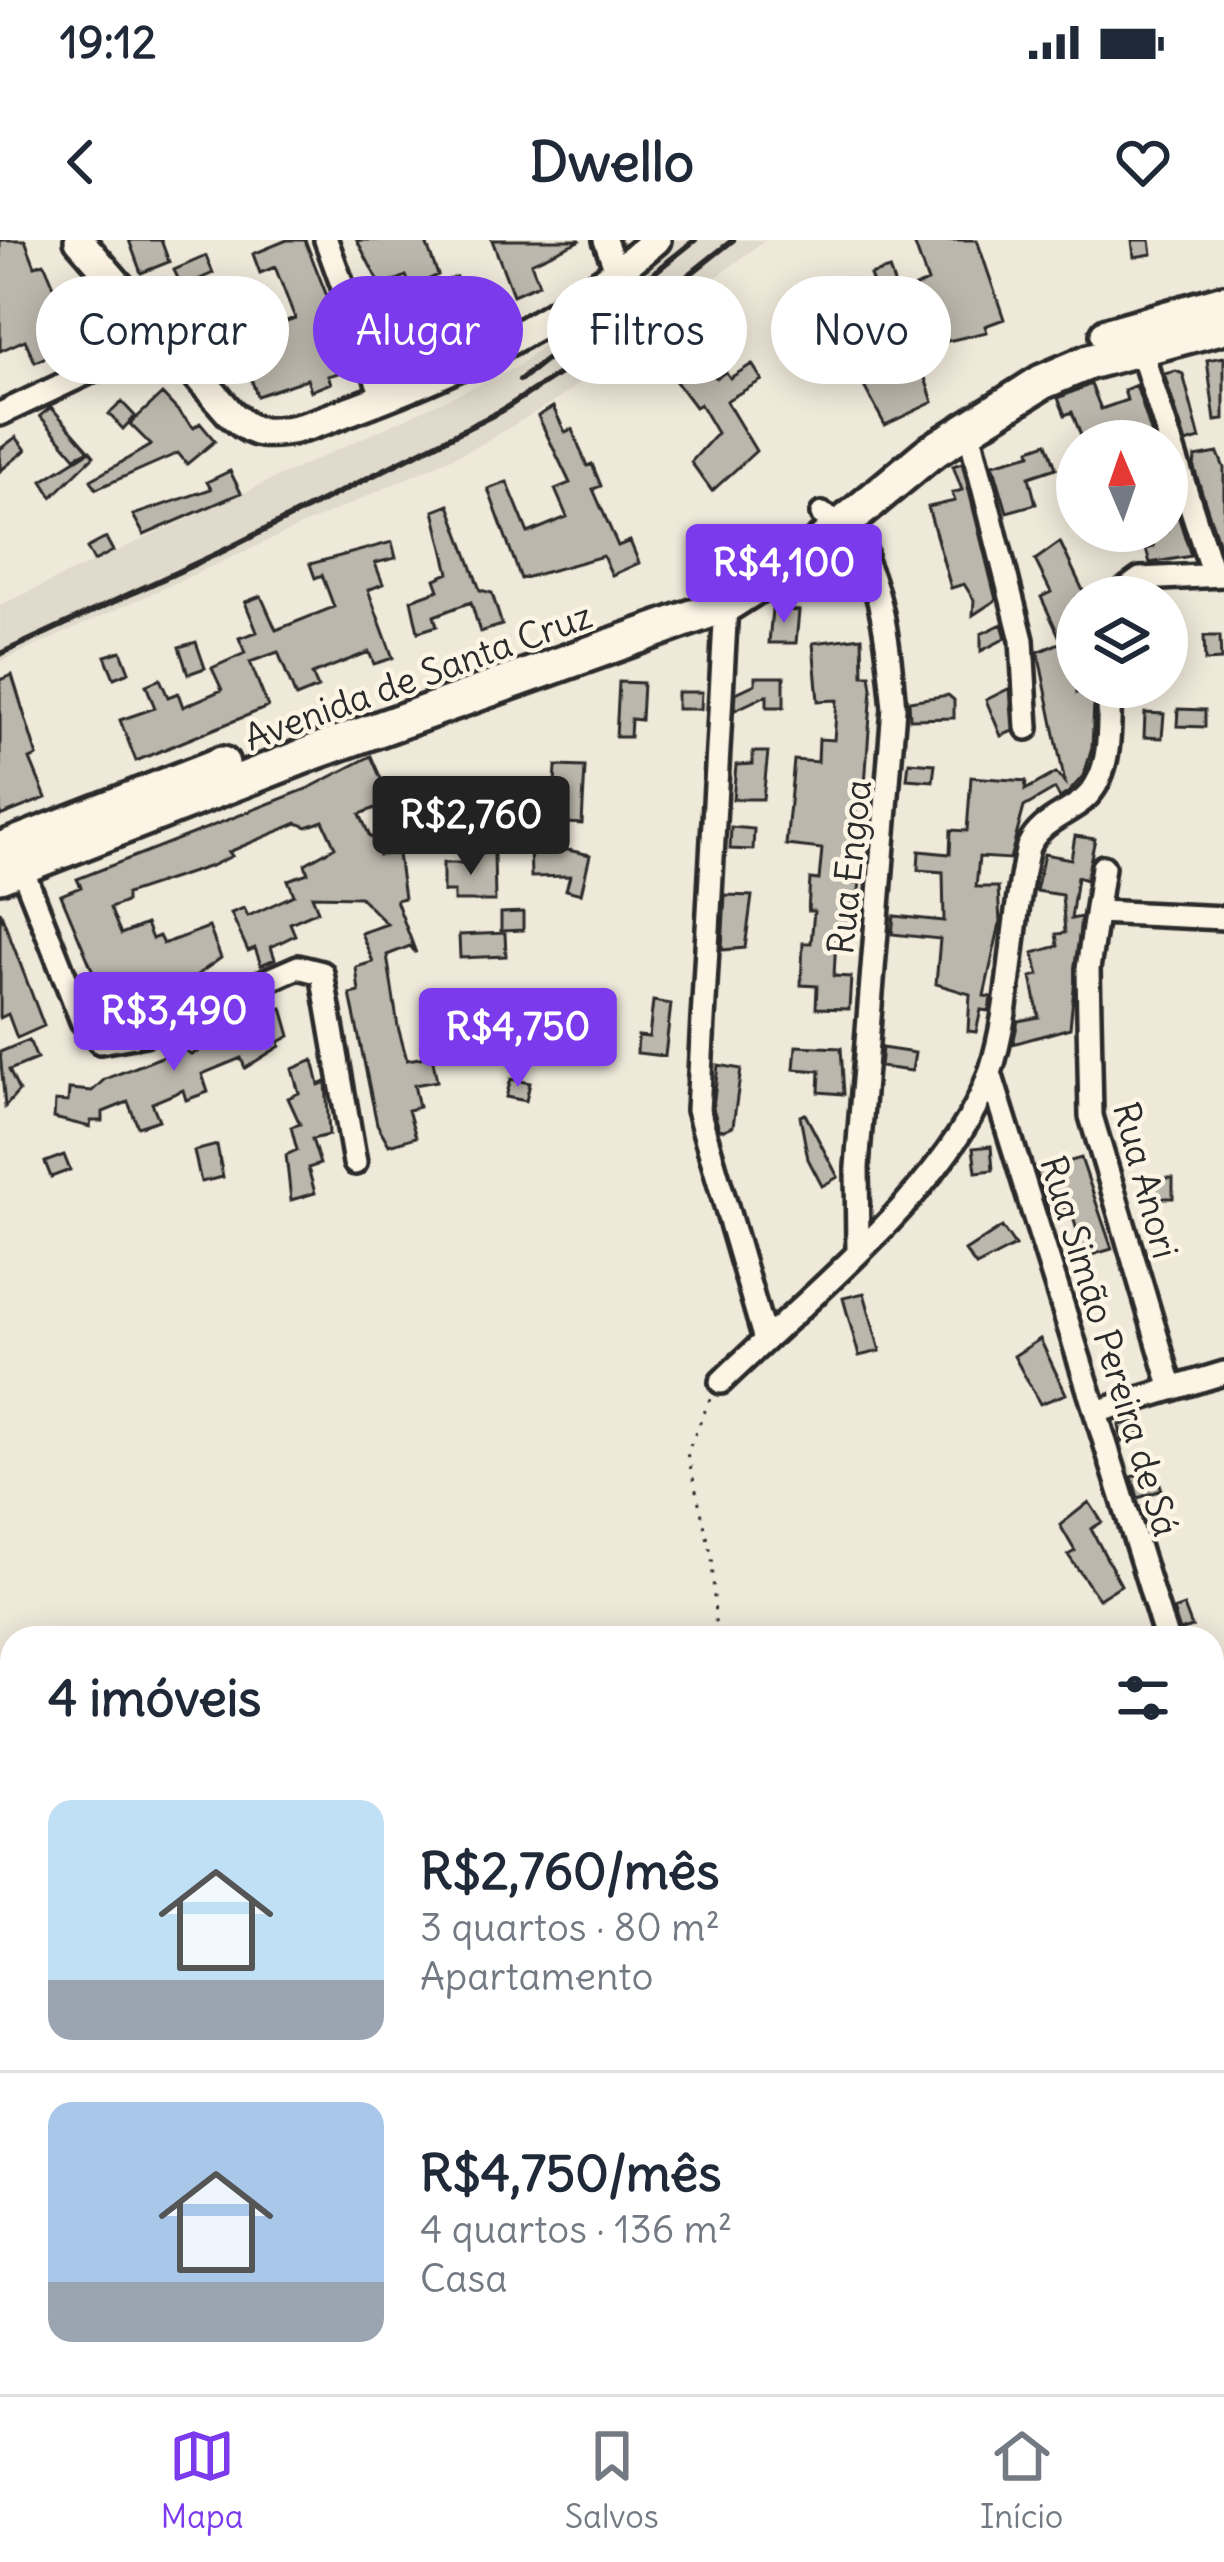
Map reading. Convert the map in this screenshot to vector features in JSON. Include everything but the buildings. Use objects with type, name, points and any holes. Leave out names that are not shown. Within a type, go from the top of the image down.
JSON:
[{"type":"main road","name":"Avenida de Santa Cruz","points":[[7,864],[375,707],[701,595],[842,530],[942,417],[986,390],[1100,338],[1224,302]]},
{"type":"main road","name":"Avenida de Santa Cruz","points":[[7,864],[736,600],[842,530],[968,428],[1042,382],[1140,347],[1224,326]]},
{"type":"street","points":[[80,240],[111,276]]},
{"type":"street","points":[[326,240],[383,398]]},
{"type":"street","points":[[605,240],[616,273]]},
{"type":"street","points":[[205,384],[248,429],[285,430],[383,398],[494,353],[616,273],[656,240]]},
{"type":"street","points":[[1140,347],[1218,575],[1188,577]]},
{"type":"street","points":[[0,414],[64,384]]},
{"type":"street","points":[[968,428],[1022,640],[1027,728]]},
{"type":"street","name":"Rua Engoa","points":[[842,530],[889,659],[894,749],[864,1061],[858,1248]]},
{"type":"street","points":[[736,600],[698,1110],[765,1340]]},
{"type":"street","points":[[721,1382],[938,1167],[990,1073],[1028,847],[1044,824],[1084,801],[1100,781],[1108,708]]},
{"type":"street","points":[[7,864],[82,1021],[100,1042],[145,1034],[298,968],[322,973],[355,1163]]},
{"type":"street","name":"Rua Anori","points":[[1103,867],[1086,1011],[1091,1116],[1172,1389]]},
{"type":"street","points":[[1098,911],[1224,918]]},
{"type":"street","name":"Rua Simão Pereira de Sá","points":[[990,1073],[1162,1626]]},
{"type":"street","points":[[1099,1411],[1224,1373]]},
{"type":"path","points":[[715,1626],[712,1557],[687,1453],[697,1420],[721,1382]]},
{"type":"shaded area","points":[[669,240],[765,240],[718,276],[626,276]]},
{"type":"shaded area","points":[[547,342],[547,384],[578,384],[478,446],[0,662],[0,605],[480,384],[523,384],[523,362]]},
{"type":"railway","points":[[523,378],[695,240]]},
{"type":"railway","points":[[0,654],[223,551],[501,411],[588,355],[733,240]]}]
